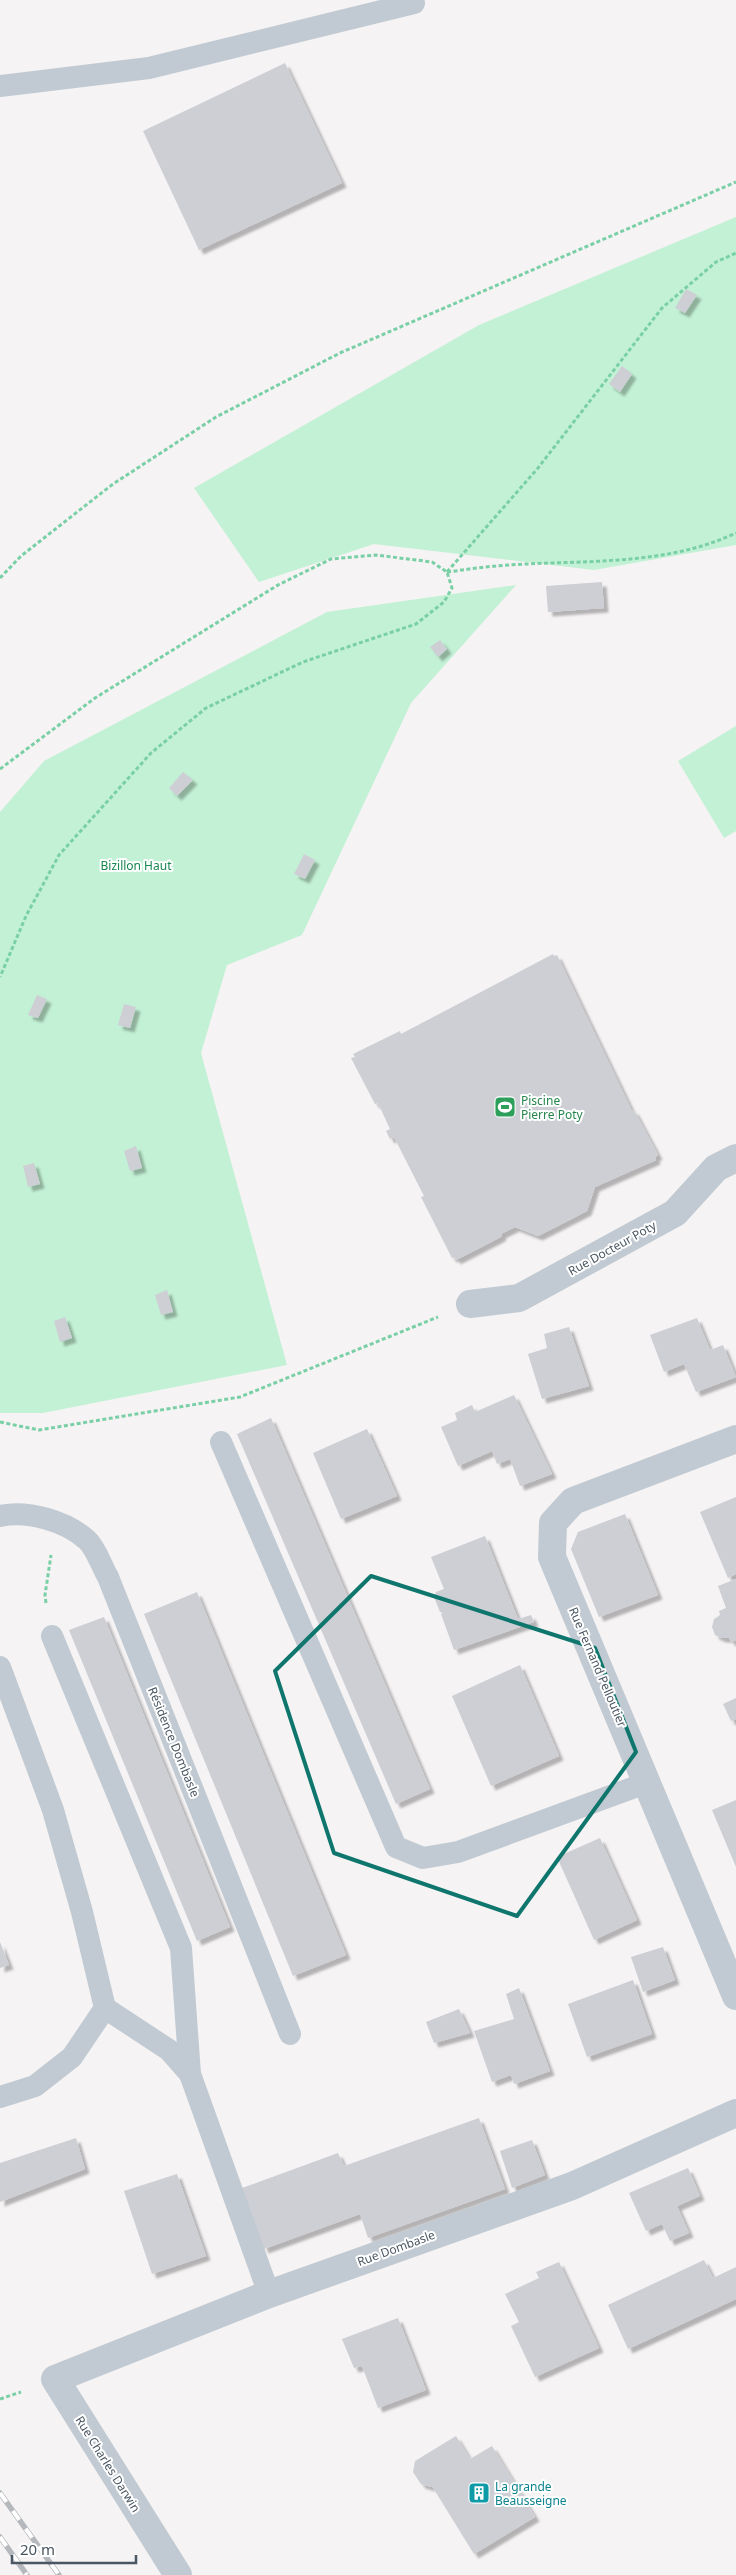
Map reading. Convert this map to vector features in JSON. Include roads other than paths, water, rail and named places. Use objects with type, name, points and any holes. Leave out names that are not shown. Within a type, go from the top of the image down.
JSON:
[{"type":"street","name":"Rue Docteur Poty","points":[[470,1304],[519,1298],[528,1294],[675,1213],[716,1168],[736,1158]]},
{"type":"street","name":"Rue Fernand Pelloutier","points":[[736,1439],[573,1501],[554,1523],[552,1557],[736,1996]]},
{"type":"street","name":"Rue Dombasle","points":[[55,2379],[269,2294],[572,2186],[736,2113]]},
{"type":"street","name":"Rue Charles Darwin","points":[[55,2379],[178,2575]]},
{"type":"lane","points":[[0,86],[149,68],[414,3]]},
{"type":"lane","points":[[221,1442],[396,1847],[423,1858],[458,1852],[646,1784]]},
{"type":"lane","name":"Résidence Dombasle","points":[[0,1516],[15,1513],[57,1522],[88,1541],[108,1577],[290,2034]]},
{"type":"lane","points":[[52,1636],[181,1948],[190,2074],[269,2294]]},
{"type":"lane","points":[[0,1667],[53,1810],[82,1912],[105,2008],[169,2050],[190,2074]]},
{"type":"lane","points":[[0,2097],[36,2086],[72,2057],[105,2008]]},
{"type":"railway","points":[[0,2493],[59,2575]]},
{"type":"railway","points":[[0,2537],[27,2575]]},
{"type":"place","name":"Piscine Pierre Poty","points":[[505,1107]]},
{"type":"place","name":"La grande Beausseigne","points":[[479,2493]]},
{"type":"park label","name":"Bizillon Haut","points":[[136,865]]}]
